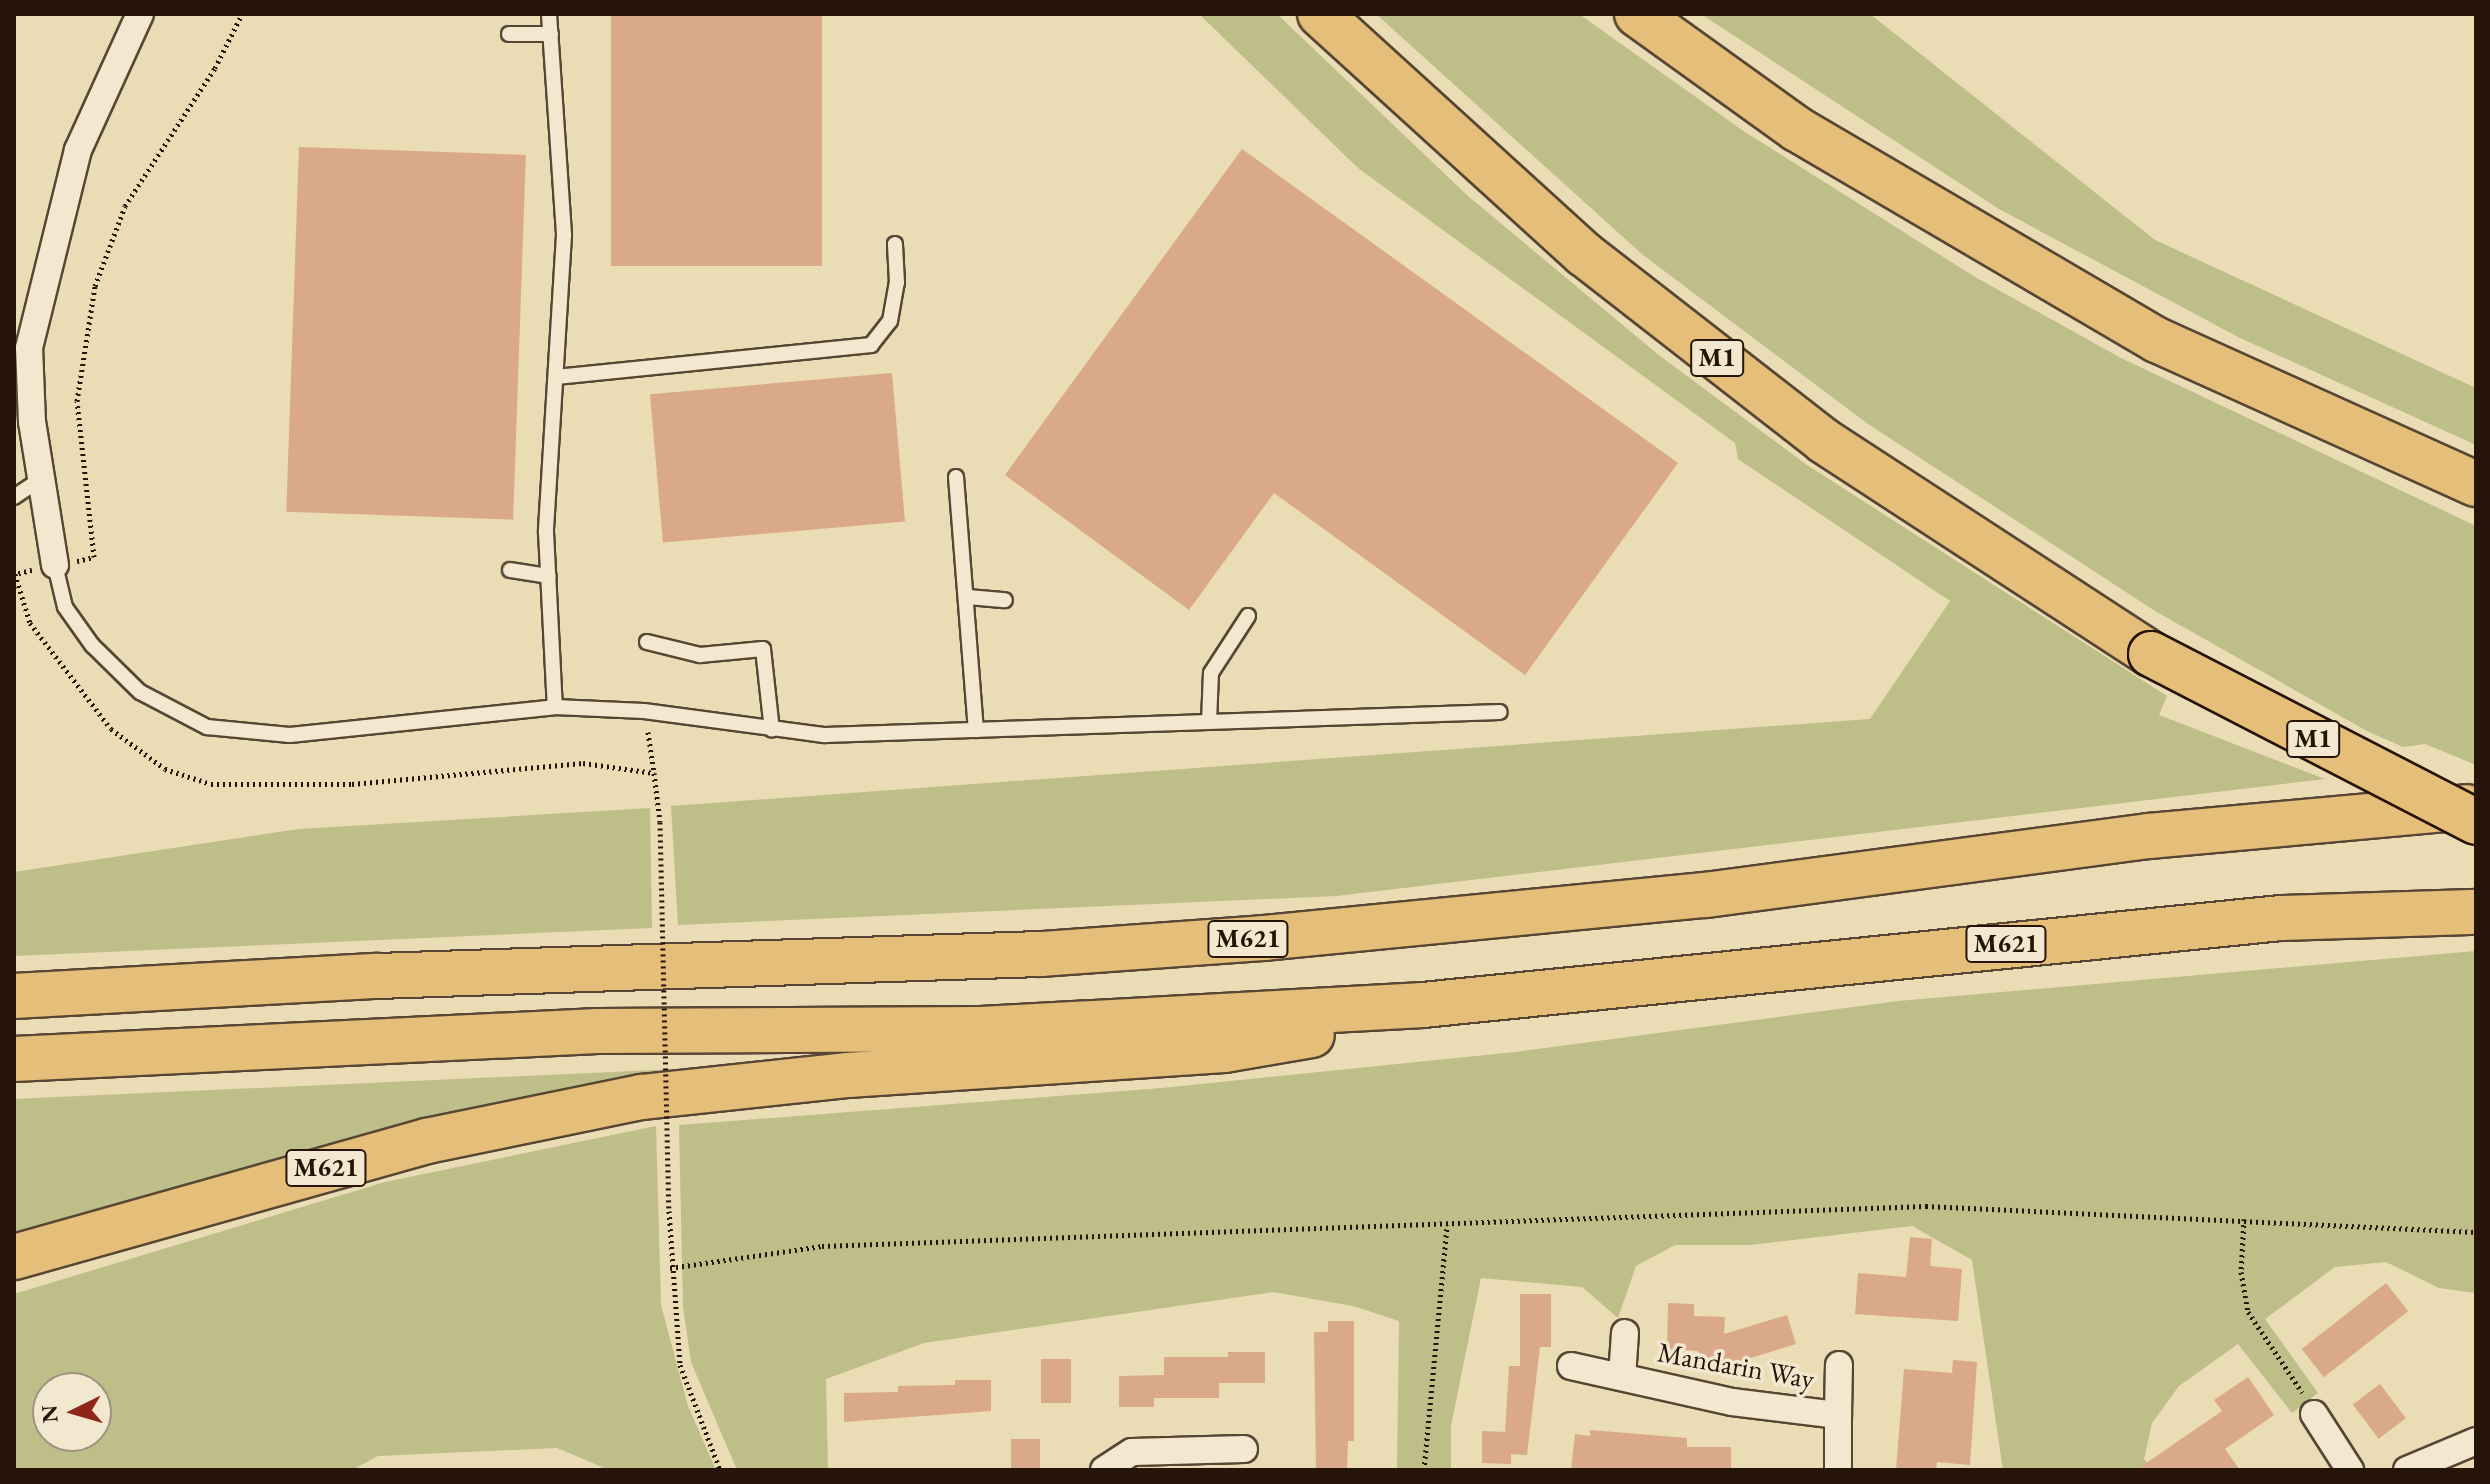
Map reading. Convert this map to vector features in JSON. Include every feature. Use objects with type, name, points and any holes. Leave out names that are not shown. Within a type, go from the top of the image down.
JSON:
[{"type":"highway","name":"M1","points":[[1320,14],[1584,254],[1824,441],[2151,654],[2476,822]]},
{"type":"highway","points":[[1637,14],[1797,129],[2157,340],[2476,484]]},
{"type":"highway","name":"M621","points":[[14,996],[377,976],[1041,954],[1264,938],[1706,895],[2149,836],[2476,806]]},
{"type":"highway","name":"M621","points":[[14,1059],[597,1031],[981,1029],[1537,994],[2281,918],[2476,912]]},
{"type":"highway","name":"M621","points":[[14,1257],[427,1141],[642,1097],[848,1075],[1224,1050],[1537,994]]},
{"type":"street","points":[[55,565],[39,480],[29,348],[78,150],[140,14]]},
{"type":"street","name":"Mandarin Way","points":[[1622,1377],[1625,1333]]},
{"type":"street","name":"Mandarin Way","points":[[1838,1470],[1839,1365]]},
{"type":"street","name":"Mandarin Way","points":[[1571,1366],[1732,1402],[1838,1415]]},
{"type":"street","points":[[2314,1414],[2350,1470]]},
{"type":"street","points":[[2407,1470],[2476,1441]]},
{"type":"street","points":[[1104,1470],[1132,1452],[1244,1449]]},
{"type":"lane","points":[[549,14],[564,235],[549,576],[555,707]]},
{"type":"lane","points":[[509,34],[551,34]]},
{"type":"lane","points":[[556,377],[871,345],[890,321],[897,283],[895,244]]},
{"type":"lane","points":[[956,477],[968,597],[976,730]]},
{"type":"lane","points":[[14,497],[39,480]]},
{"type":"lane","points":[[55,565],[65,607],[92,645],[140,692],[207,727],[290,735],[555,707],[644,711],[825,735],[1500,712]]},
{"type":"lane","points":[[510,570],[549,576]]},
{"type":"lane","points":[[968,597],[1005,600]]},
{"type":"lane","points":[[1209,722],[1211,673],[1248,616]]},
{"type":"lane","points":[[647,642],[700,655],[763,649],[772,730]]},
{"type":"path","points":[[55,565],[94,557],[77,389],[84,324],[109,242],[242,14]]},
{"type":"path","points":[[644,711],[654,773]]},
{"type":"path","points":[[660,822],[670,1268],[680,1365],[720,1470]]},
{"type":"path","points":[[670,1268],[822,1246],[1926,1206],[2476,1232]]},
{"type":"path","points":[[2244,1219],[2241,1272],[2248,1312],[2314,1414]]},
{"type":"path","points":[[1424,1470],[1447,1225]]},
{"type":"green space","points":[[1199,14],[1277,14],[1468,196],[1660,356],[1807,465],[2167,696],[2159,715],[2325,779],[1336,896],[678,925],[671,806],[1870,719],[1950,601],[1738,459],[1735,443],[1358,168]]},
{"type":"green space","points":[[1376,14],[1579,14],[1745,132],[1975,277],[2121,358],[2476,526],[2476,765],[2425,744],[2403,747],[2367,731],[2155,611],[1868,424],[1643,255]]},
{"type":"green space","points":[[1701,14],[1870,14],[2155,240],[2476,388],[2476,445],[2238,337],[1999,209]]},
{"type":"green space","points":[[650,808],[652,928],[14,956],[14,872],[299,829]]},
{"type":"green space","points":[[2476,951],[2476,1293],[2439,1288],[2386,1262],[2335,1267],[2265,1319],[2318,1393],[2292,1413],[2238,1344],[2179,1386],[2152,1423],[2144,1459],[2152,1470],[2003,1470],[1972,1260],[1912,1226],[1750,1245],[1675,1245],[1636,1266],[1618,1318],[1582,1287],[1481,1278],[1451,1426],[1451,1470],[1397,1470],[1399,1321],[1353,1306],[1273,1292],[924,1343],[826,1379],[828,1470],[737,1470],[691,1362],[683,1307],[679,1125],[1162,1088],[1515,1052],[1898,1001]]},
{"type":"green space","points":[[699,1068],[700,1076],[337,1144],[203,1180],[14,1246],[14,1099]]},
{"type":"green space","points":[[656,1126],[661,1305],[688,1406],[716,1470],[609,1470],[557,1448],[378,1456],[352,1470],[14,1470],[14,1294],[385,1182]]},
{"type":"building","points":[[611,14],[822,14],[822,266],[611,266]]},
{"type":"building","points":[[299,147],[526,155],[513,520],[286,512]]},
{"type":"building","points":[[1242,149],[1678,463],[1525,675],[1274,493],[1189,610],[1005,475]]},
{"type":"building","points":[[892,373],[905,521],[663,543],[650,394]]},
{"type":"building","points":[[1910,1237],[1932,1239],[1930,1266],[1962,1269],[1958,1321],[1855,1314],[1858,1273],[1906,1277]]},
{"type":"building","points":[[2386,1283],[2408,1311],[2324,1377],[2302,1349]]},
{"type":"building","points":[[1520,1294],[1551,1294],[1551,1347],[1540,1347],[1527,1455],[1511,1454],[1511,1464],[1482,1463],[1482,1431],[1505,1432],[1509,1366],[1520,1366]]},
{"type":"building","points":[[1668,1303],[1694,1304],[1694,1316],[1725,1317],[1724,1334],[1787,1315],[1796,1344],[1735,1363],[1698,1362],[1698,1351],[1667,1349]]},
{"type":"building","points":[[1328,1321],[1354,1321],[1354,1441],[1348,1441],[1347,1470],[1316,1470],[1314,1332],[1328,1332]]},
{"type":"building","points":[[1228,1352],[1265,1352],[1265,1383],[1219,1383],[1219,1398],[1154,1398],[1154,1407],[1119,1407],[1119,1376],[1164,1375],[1164,1357],[1228,1357]]},
{"type":"building","points":[[1041,1359],[1071,1359],[1071,1403],[1041,1403]]},
{"type":"building","points":[[1953,1360],[1977,1362],[1970,1465],[1937,1462],[1936,1470],[1896,1470],[1904,1369],[1952,1373]]},
{"type":"building","points":[[2248,1377],[2274,1415],[2225,1449],[2240,1470],[2136,1470],[2222,1411],[2214,1400]]},
{"type":"building","points":[[955,1380],[991,1380],[991,1411],[844,1422],[844,1393],[898,1392],[898,1386],[955,1385]]},
{"type":"building","points":[[2380,1384],[2406,1418],[2379,1439],[2353,1404]]},
{"type":"building","points":[[1590,1430],[1687,1438],[1687,1447],[1731,1447],[1731,1470],[1571,1470],[1575,1434],[1590,1436]]},
{"type":"building","points":[[1011,1439],[1040,1439],[1040,1470],[1011,1470]]}]
